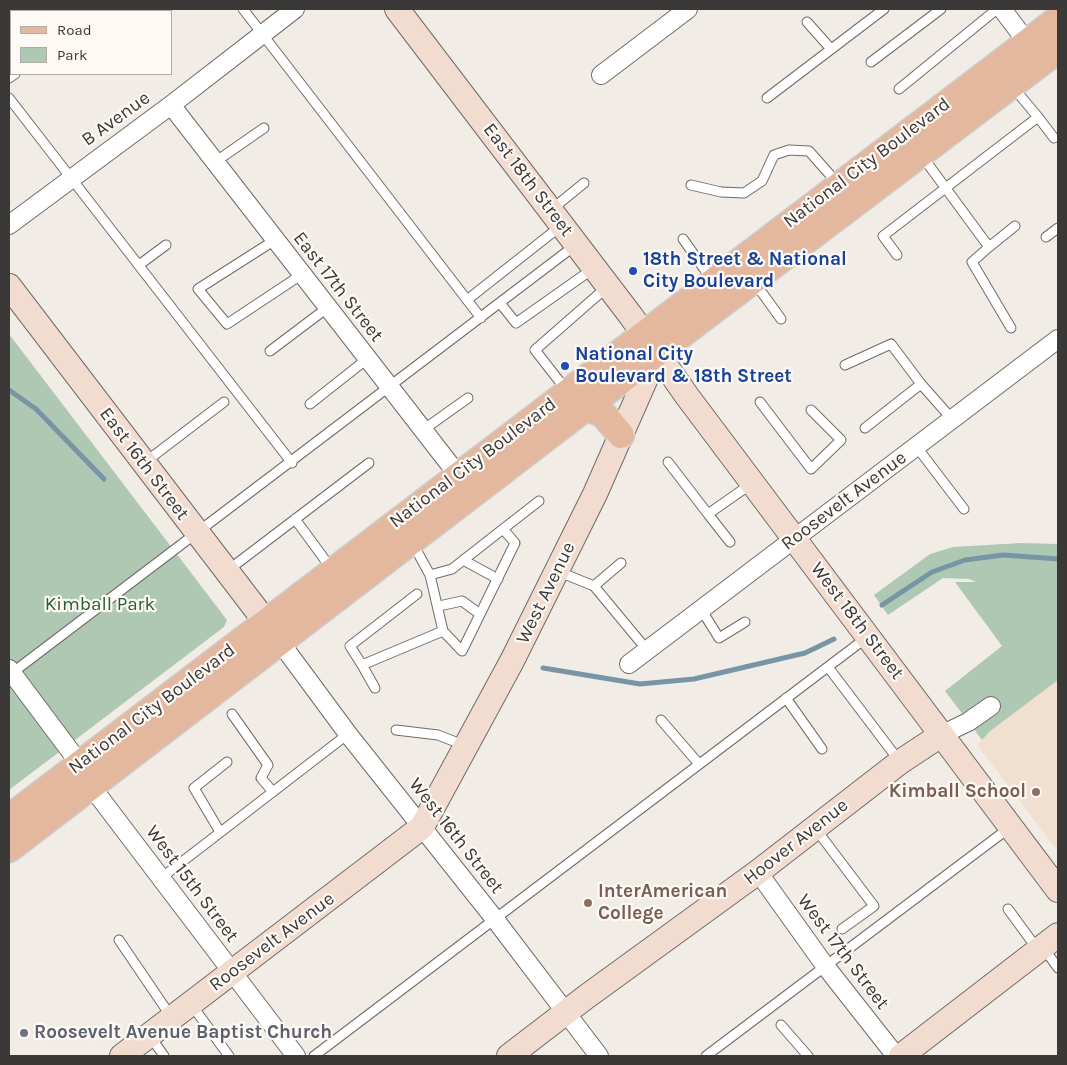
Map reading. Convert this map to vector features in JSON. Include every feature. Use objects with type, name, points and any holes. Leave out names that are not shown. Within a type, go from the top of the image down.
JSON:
[{"type":"main road","name":"National City Boulevard","points":[[273,632],[333,571],[466,485],[650,343],[753,280],[1012,85],[1042,52],[1058,18]]},
{"type":"main road","name":"National City Boulevard","points":[[650,343],[712,281],[839,185],[1042,52]]},
{"type":"main road","points":[[577,399],[603,414],[621,435]]},
{"type":"main road","name":"National City Boulevard","points":[[9,849],[85,775],[273,632],[411,542],[466,485]]},
{"type":"main road","name":"National City Boulevard","points":[[9,818],[85,775]]},
{"type":"street","name":"B Avenue","points":[[9,225],[172,105],[295,9]]},
{"type":"street","name":"East 18th Street","points":[[396,9],[577,244],[650,343]]},
{"type":"street","points":[[601,75],[688,9]]},
{"type":"street","points":[[1002,9],[1042,52]]},
{"type":"street","name":"East 17th Street","points":[[172,105],[301,275],[466,485]]},
{"type":"street","name":"East 16th Street","points":[[9,286],[273,632]]},
{"type":"street","name":"Roosevelt Avenue","points":[[629,664],[1058,339]]},
{"type":"street","name":"West Avenue","points":[[422,827],[512,661],[557,571],[621,435],[650,343]]},
{"type":"street","name":"West 18th Street","points":[[650,343],[1058,890]]},
{"type":"street","name":"West 16th Street","points":[[273,632],[348,734],[494,918],[599,1056]]},
{"type":"street","name":"West 15th Street","points":[[10,671],[161,878],[296,1056]]},
{"type":"street","name":"Hoover Avenue","points":[[510,1056],[565,1013],[758,872],[900,762],[941,735],[968,722],[991,706]]},
{"type":"street","name":"Roosevelt Avenue","points":[[122,1056],[422,827]]},
{"type":"street","name":"West 17th Street","points":[[758,872],[826,967],[896,1056]]},
{"type":"street","points":[[901,1056],[1046,944]]},
{"type":"lane","points":[[243,9],[481,318]]},
{"type":"lane","points":[[767,98],[884,9]]},
{"type":"lane","points":[[871,62],[941,9]]},
{"type":"lane","points":[[899,89],[997,9]]},
{"type":"lane","points":[[806,22],[831,50]]},
{"type":"lane","points":[[1012,85],[1054,138]]},
{"type":"lane","points":[[9,98],[292,462]]},
{"type":"lane","points":[[897,256],[883,236],[1038,117]]},
{"type":"lane","points":[[215,162],[264,128]]},
{"type":"lane","points":[[691,185],[721,192],[744,193],[762,181],[774,156],[789,150],[809,151],[839,185]]},
{"type":"lane","points":[[921,154],[989,247]]},
{"type":"lane","points":[[467,300],[556,217],[584,183]]},
{"type":"lane","points":[[1011,328],[972,262],[1015,226]]},
{"type":"lane","points":[[1046,237],[1058,228]]},
{"type":"lane","points":[[683,239],[712,281]]},
{"type":"lane","points":[[275,240],[198,289],[227,324],[301,275]]},
{"type":"lane","points":[[139,266],[166,244]]},
{"type":"lane","points":[[10,671],[292,462],[577,244]]},
{"type":"lane","points":[[500,303],[516,323],[601,277]]},
{"type":"lane","points":[[577,399],[535,350],[601,277]]},
{"type":"lane","points":[[753,280],[781,320]]},
{"type":"lane","points":[[270,351],[327,308]]},
{"type":"lane","points":[[845,366],[891,344],[921,384],[952,419]]},
{"type":"lane","points":[[310,404],[367,359]]},
{"type":"lane","points":[[865,428],[921,384]]},
{"type":"lane","points":[[423,430],[468,398]]},
{"type":"lane","points":[[144,464],[224,402]]},
{"type":"lane","points":[[760,402],[811,469],[841,440],[812,410]]},
{"type":"lane","points":[[916,446],[964,509]]},
{"type":"lane","points":[[668,462],[730,542]]},
{"type":"lane","points":[[226,571],[369,463]]},
{"type":"lane","points":[[708,514],[753,482]]},
{"type":"lane","points":[[430,575],[452,569],[539,501]]},
{"type":"lane","points":[[295,519],[333,571]]},
{"type":"lane","points":[[411,542],[430,575],[439,606],[443,631],[462,651],[515,543],[503,528]]},
{"type":"lane","points":[[463,560],[498,579]]},
{"type":"lane","points":[[594,586],[621,563]]},
{"type":"lane","points":[[557,571],[594,586],[647,650]]},
{"type":"lane","points":[[375,688],[350,646],[417,594]]},
{"type":"lane","points":[[439,606],[462,601],[480,614]]},
{"type":"lane","points":[[701,609],[718,638],[745,622]]},
{"type":"lane","points":[[362,665],[443,631]]},
{"type":"lane","points":[[314,1056],[868,636]]},
{"type":"lane","points":[[828,666],[900,762]]},
{"type":"lane","points":[[786,698],[822,749]]},
{"type":"lane","points":[[232,714],[268,765],[261,778],[273,792]]},
{"type":"lane","points":[[660,720],[699,764]]},
{"type":"lane","points":[[396,730],[438,735],[466,746]]},
{"type":"lane","points":[[161,878],[348,734]]},
{"type":"lane","points":[[220,832],[194,788],[227,762]]},
{"type":"lane","points":[[815,827],[874,906],[842,929]]},
{"type":"lane","points":[[706,1056],[1011,827]]},
{"type":"lane","points":[[1008,910],[1046,944],[1058,968]]},
{"type":"lane","points":[[119,940],[181,1011],[229,1056]]},
{"type":"lane","points":[[781,1025],[808,1056]]},
{"type":"lane","points":[[150,1035],[164,1056]]},
{"type":"shaded area","name":"Kimball School","points":[[1058,680],[1058,851],[977,745],[989,732]]},
{"type":"green space","name":"Kimball Park","points":[[9,334],[227,620],[224,627],[9,790]]},
{"type":"green space","points":[[1021,543],[1058,544],[1058,680],[989,732],[982,740],[945,691],[1002,646],[955,582],[976,582],[969,579],[943,578],[888,615],[874,595],[930,554],[953,547]]},
{"type":"waterway","points":[[9,390],[36,409],[104,479]]},
{"type":"waterway","points":[[882,605],[932,572],[965,560],[1003,555],[1058,559]]},
{"type":"waterway","points":[[543,668],[640,684],[694,679],[805,653],[834,639]]},
{"type":"place","name":"18th Street & National City Boulevard","points":[[633,271]]},
{"type":"place","name":"National City Boulevard & 18th Street","points":[[565,366]]},
{"type":"place","name":"Kimball School","points":[[1036,792]]},
{"type":"place","name":"InterAmerican College","points":[[588,903]]},
{"type":"place","name":"Roosevelt Avenue Baptist Church","points":[[24,1033]]}]
